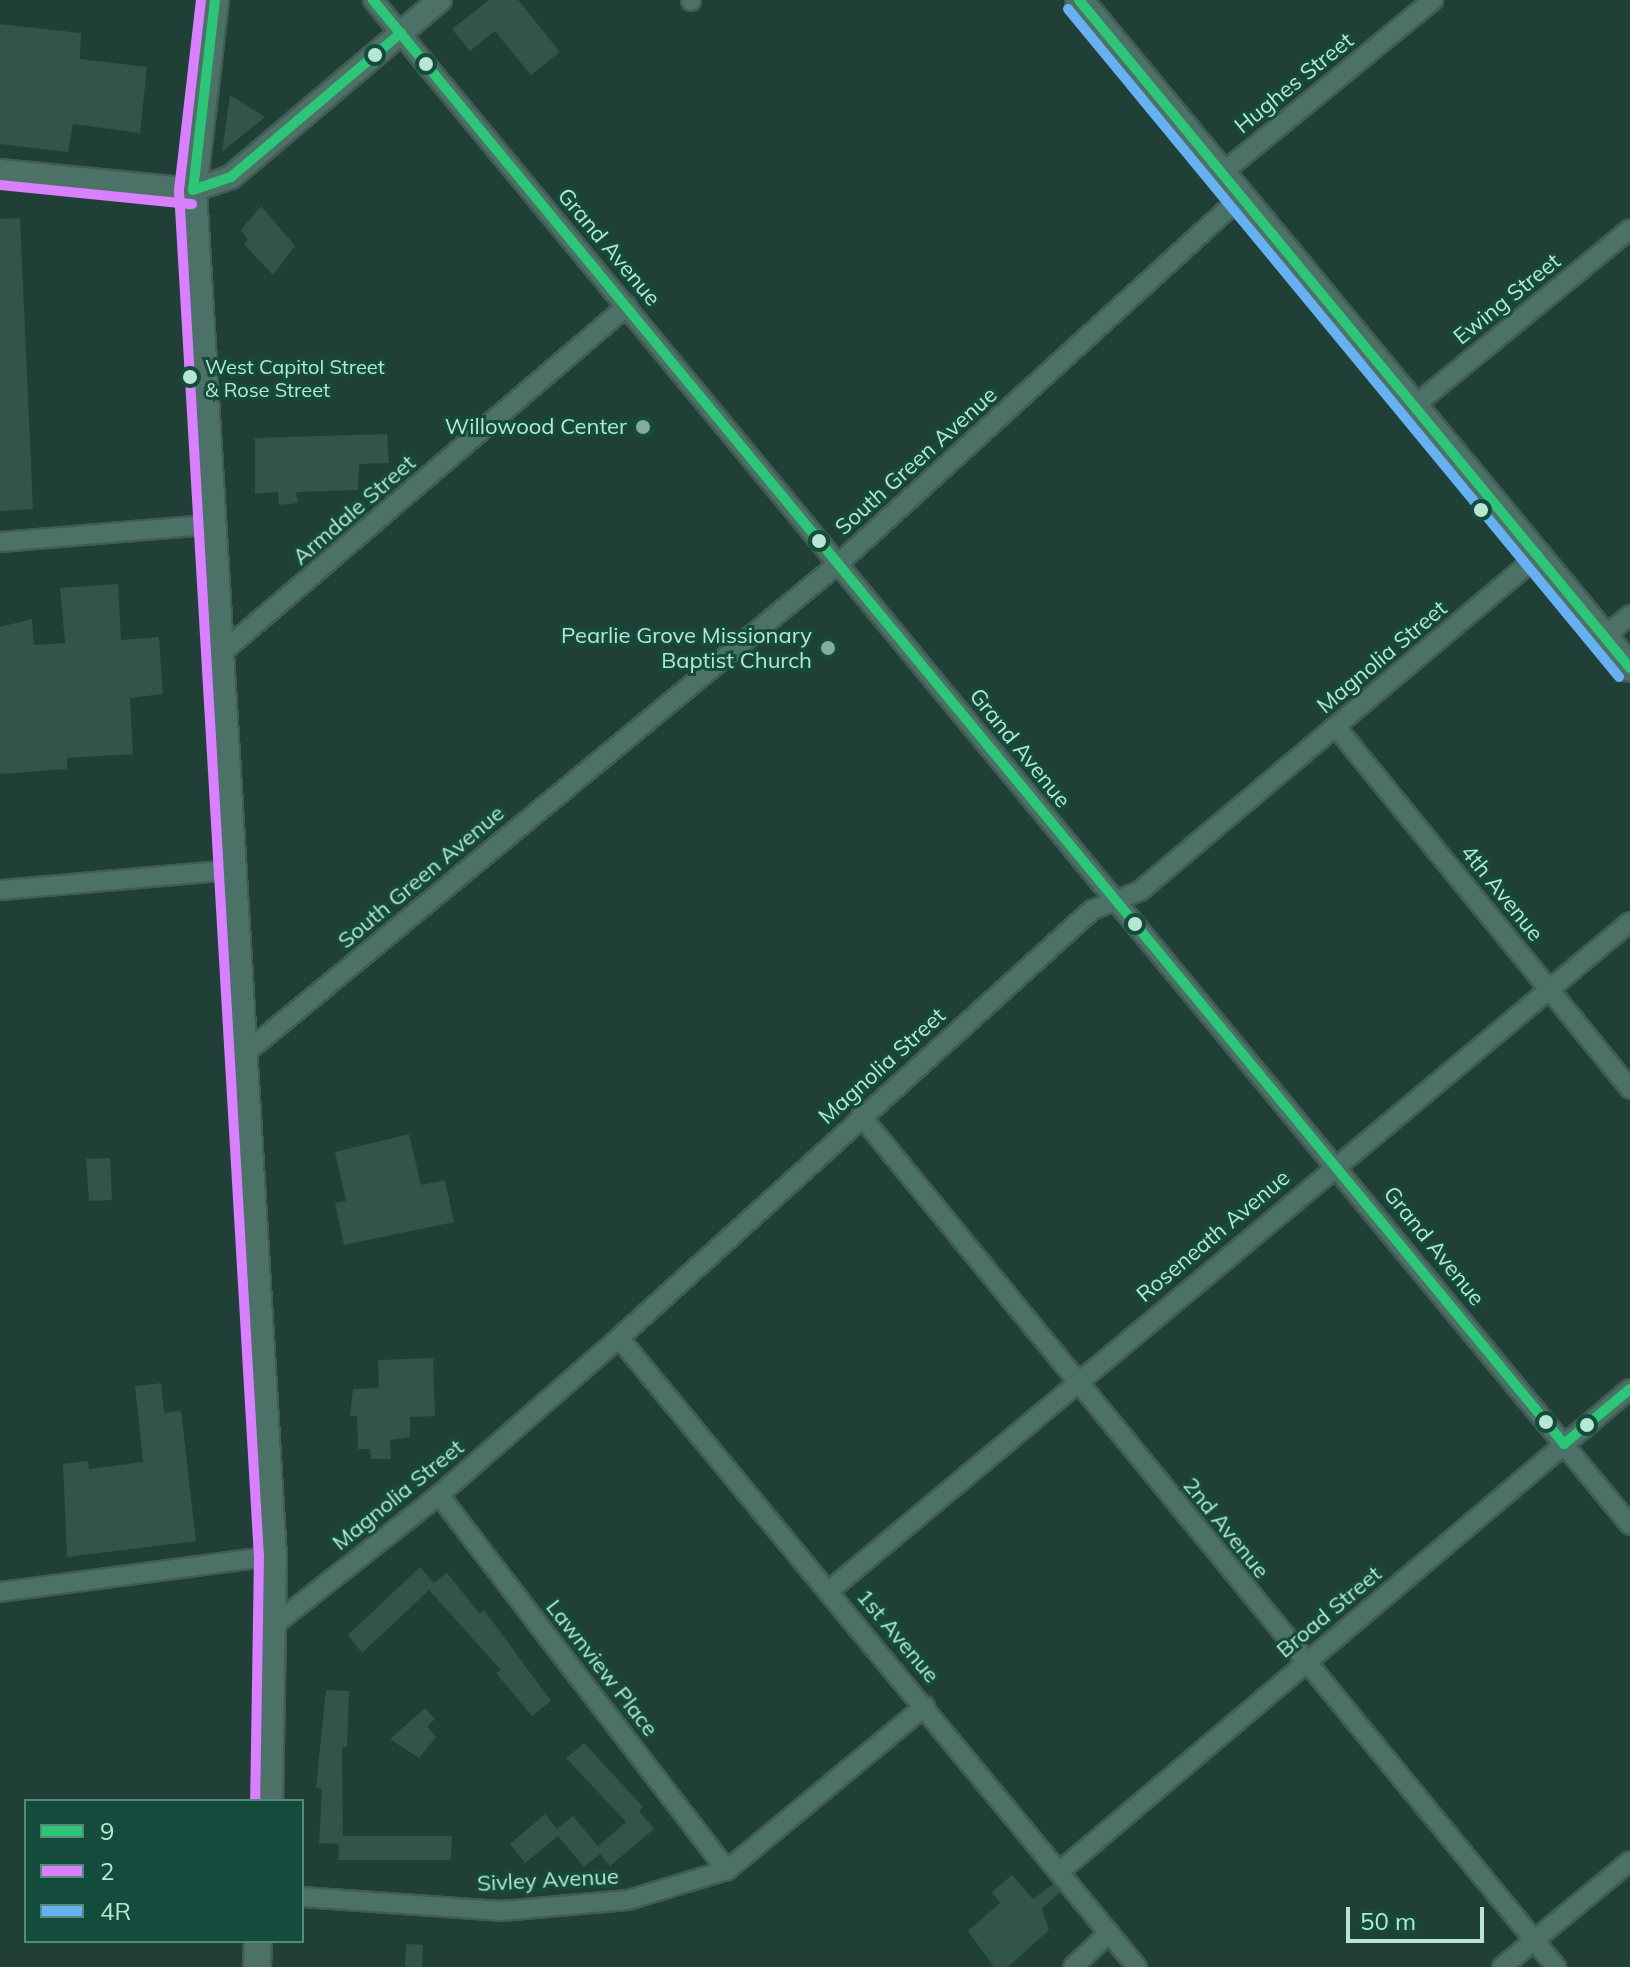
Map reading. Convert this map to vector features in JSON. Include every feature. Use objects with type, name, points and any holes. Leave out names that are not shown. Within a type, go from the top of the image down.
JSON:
[{"type":"main road","points":[[215,0],[193,190],[209,525],[273,1556],[269,1799]]},
{"type":"main road","points":[[1079,0],[1630,668]]},
{"type":"main road","points":[[257,1967],[258,1943]]},
{"type":"street","name":"Grand Avenue","points":[[373,0],[1114,900],[1336,1164],[1630,1525]]},
{"type":"street","points":[[0,171],[193,190],[231,177],[440,0]]},
{"type":"street","name":"Hughes Street","points":[[1222,173],[1433,0]]},
{"type":"street","name":"South Green Avenue","points":[[243,1055],[838,564],[1241,197]]},
{"type":"street","name":"Ewing Street","points":[[1414,406],[1630,229]]},
{"type":"street","name":"Armdale Street","points":[[219,655],[627,306]]},
{"type":"street","points":[[0,542],[209,525]]},
{"type":"street","name":"Magnolia Street","points":[[270,1628],[439,1495],[619,1338],[1092,910],[1140,891],[1538,556]]},
{"type":"street","points":[[1604,637],[1630,615]]},
{"type":"street","name":"4th Avenue","points":[[1336,727],[1630,1089]]},
{"type":"street","points":[[0,890],[232,870]]},
{"type":"street","name":"Roseneath Avenue","points":[[830,1590],[1078,1386],[1336,1164],[1630,922]]},
{"type":"street","name":"2nd Avenue","points":[[861,1116],[1078,1386],[1556,1967]]},
{"type":"street","name":"1st Avenue","points":[[619,1338],[830,1590],[1137,1967]]},
{"type":"street","name":"Broad Street","points":[[1059,1872],[1630,1389]]},
{"type":"street","name":"Lawnview Place","points":[[439,1495],[727,1870]]},
{"type":"street","points":[[0,1592],[273,1556]]},
{"type":"street","name":"Sivley Avenue","points":[[304,1897],[501,1911],[628,1900],[727,1870],[925,1706]]},
{"type":"street","points":[[1502,1967],[1630,1861]]},
{"type":"street","points":[[1073,1967],[1109,1933]]},
{"type":"building","points":[[489,0],[518,0],[560,52],[531,75],[495,31],[470,51],[452,29]]},
{"type":"building","points":[[0,24],[81,33],[80,59],[147,67],[140,133],[73,124],[68,152],[0,144]]},
{"type":"building","points":[[230,95],[265,117],[222,152]]},
{"type":"building","points":[[261,206],[295,246],[273,275],[244,244],[248,240],[241,230]]},
{"type":"building","points":[[20,218],[33,509],[0,511],[0,219]]},
{"type":"building","points":[[387,434],[389,463],[359,464],[358,490],[296,492],[298,503],[279,505],[278,492],[255,494],[255,438]]},
{"type":"building","points":[[118,584],[121,640],[159,637],[163,694],[130,698],[133,754],[67,758],[67,769],[0,774],[0,627],[32,619],[34,645],[65,643],[60,588]]},
{"type":"building","points":[[409,1134],[421,1185],[445,1180],[454,1222],[344,1245],[335,1203],[346,1201],[335,1152]]},
{"type":"building","points":[[110,1158],[112,1200],[89,1201],[86,1159]]},
{"type":"building","points":[[433,1358],[435,1416],[410,1417],[410,1437],[390,1440],[391,1459],[371,1459],[370,1449],[358,1449],[357,1416],[350,1416],[353,1389],[379,1388],[378,1360]]},
{"type":"building","points":[[161,1383],[164,1413],[181,1411],[196,1541],[67,1557],[63,1464],[88,1461],[89,1469],[143,1462],[135,1386]]},
{"type":"building","points":[[420,1567],[434,1583],[447,1573],[480,1614],[484,1610],[551,1701],[532,1716],[496,1673],[501,1670],[429,1590],[362,1653],[348,1635]]},
{"type":"building","points":[[326,1690],[349,1691],[347,1747],[342,1747],[343,1836],[452,1836],[451,1860],[338,1860],[339,1844],[319,1843],[322,1789],[316,1788]]},
{"type":"building","points":[[425,1708],[435,1719],[427,1726],[436,1737],[419,1758],[390,1739]]},
{"type":"building","points":[[584,1743],[643,1807],[639,1811],[654,1829],[610,1866],[600,1854],[584,1867],[558,1836],[525,1863],[510,1844],[545,1814],[557,1829],[573,1816],[598,1846],[626,1822],[566,1758]]},
{"type":"building","points":[[1012,1875],[1033,1899],[1053,1884],[1060,1892],[1042,1909],[1049,1930],[1008,1967],[994,1967],[968,1931],[1000,1903],[992,1892]]},
{"type":"building","points":[[406,1944],[423,1945],[422,1967],[405,1967]]},
{"type":"transit line","name":"2","points":[[201,0],[179,191],[259,1556],[255,1799]]},
{"type":"transit line","name":"9","points":[[215,0],[193,190],[231,177],[401,33]]},
{"type":"transit line","name":"9","points":[[373,0],[1564,1444],[1630,1389]]},
{"type":"transit line","name":"9","points":[[1079,0],[1630,668]]},
{"type":"transit line","name":"4R","points":[[1068,9],[1619,677]]},
{"type":"transit line","name":"2","points":[[0,185],[192,204]]},
{"type":"place","name":"West Capitol Street & Rose Street","points":[[190,377]]},
{"type":"place","name":"Willowood Center","points":[[643,427]]},
{"type":"place","name":"Pearlie Grove Missionary Baptist Church","points":[[828,648]]}]
